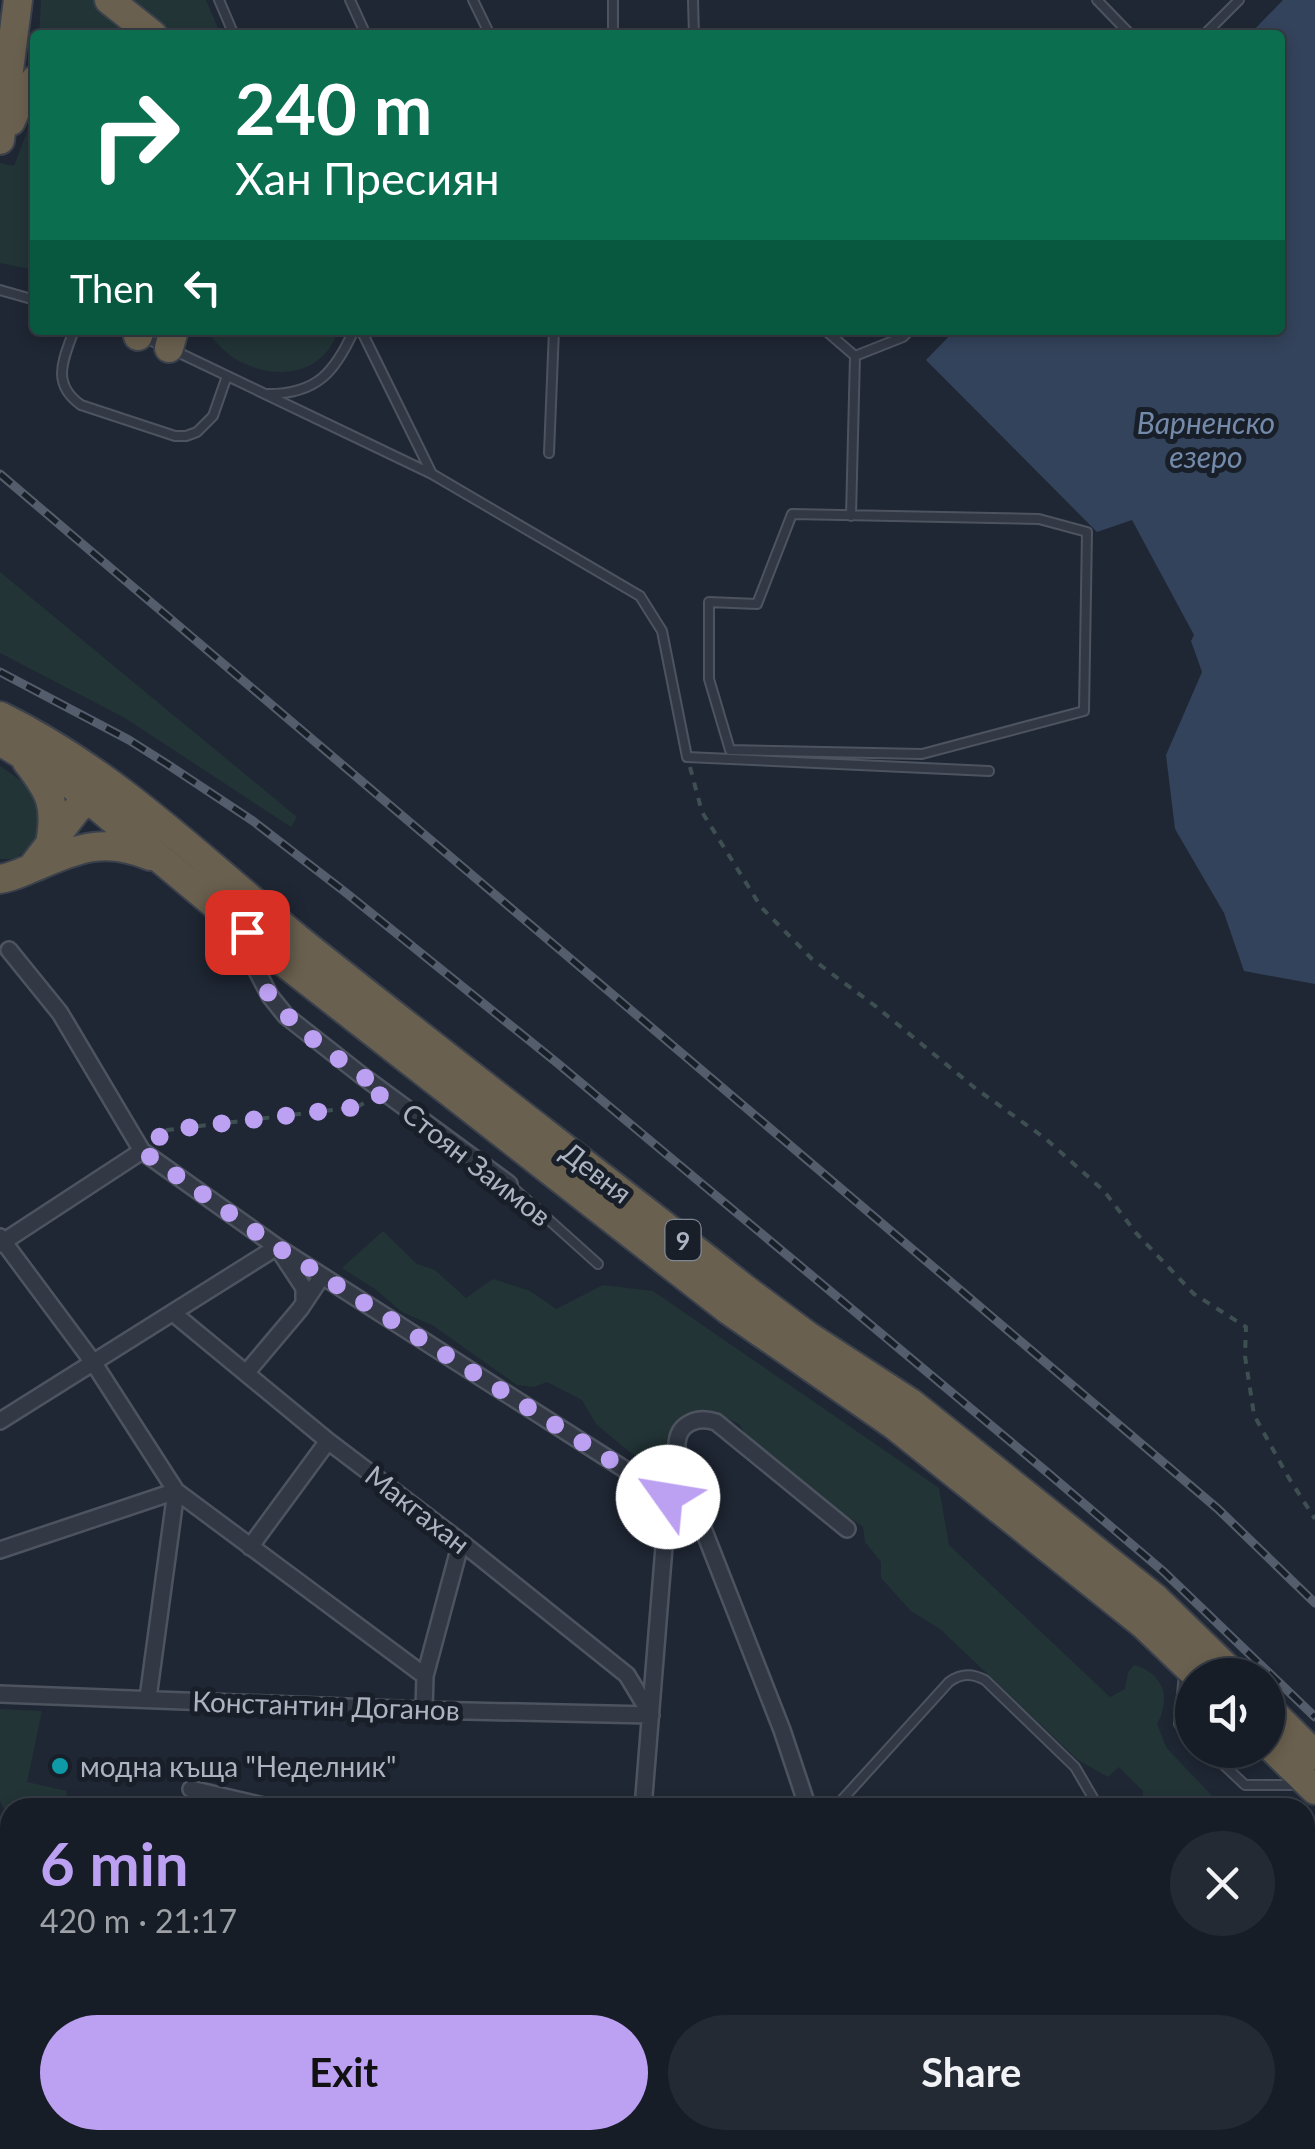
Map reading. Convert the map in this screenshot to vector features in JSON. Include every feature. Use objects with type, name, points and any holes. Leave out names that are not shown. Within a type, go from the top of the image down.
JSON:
[{"type":"highway","points":[[0,142],[18,0]]},
{"type":"highway","points":[[110,0],[147,30]]},
{"type":"highway","points":[[0,142],[30,86]]},
{"type":"highway","name":"Девня","points":[[0,716],[41,737],[135,802],[302,942],[730,1277],[808,1336],[911,1403],[1156,1598],[1217,1658]]},
{"type":"highway","points":[[8,745],[51,797],[56,850]]},
{"type":"highway","name":"Девня","points":[[8,745],[96,802],[247,932],[728,1309],[894,1425],[1143,1624],[1178,1658]]},
{"type":"highway","points":[[89,768],[96,786],[96,802]]},
{"type":"highway","points":[[0,879],[32,868],[56,850],[78,809],[96,802],[135,802]]},
{"type":"highway","points":[[56,850],[111,845],[165,863]]},
{"type":"highway","points":[[1285,1725],[1315,1755]]},
{"type":"highway","points":[[1285,1761],[1312,1788]]},
{"type":"street","name":"Стоян Заимов","points":[[247,932],[256,970],[286,1016],[509,1184]]},
{"type":"street","points":[[10,950],[60,1013],[142,1151],[277,1247],[668,1497],[704,1530],[805,1798]]},
{"type":"street","points":[[142,1151],[1,1241],[93,1362],[176,1491],[425,1676]]},
{"type":"street","points":[[277,1247],[304,1288],[304,1303]]},
{"type":"street","points":[[0,1421],[277,1247]]},
{"type":"street","points":[[246,1373],[322,1276]]},
{"type":"street","name":"Макгахан","points":[[174,1313],[627,1676],[651,1715]]},
{"type":"street","points":[[644,1798],[668,1497],[684,1479],[677,1450],[679,1434],[690,1422],[707,1419],[723,1428],[847,1529]]},
{"type":"street","points":[[250,1546],[328,1440]]},
{"type":"street","points":[[0,1550],[176,1491]]},
{"type":"street","points":[[148,1698],[176,1491]]},
{"type":"street","points":[[424,1710],[425,1676],[460,1542]]},
{"type":"street","name":"Константин Доганов","points":[[0,1694],[651,1715]]},
{"type":"street","points":[[191,1789],[229,1798]]},
{"type":"lane","points":[[220,0],[232,30]]},
{"type":"lane","points":[[350,0],[364,30]]},
{"type":"lane","points":[[473,0],[488,30]]},
{"type":"lane","points":[[613,0],[613,30]]},
{"type":"lane","points":[[693,0],[694,30]]},
{"type":"lane","points":[[1097,0],[1126,30]]},
{"type":"lane","points":[[1209,30],[1239,0]]},
{"type":"lane","points":[[0,290],[30,299]]},
{"type":"lane","points":[[72,335],[61,369],[65,390],[72,398],[81,405],[175,436],[206,426],[227,376]]},
{"type":"lane","points":[[264,394],[290,394],[320,382],[341,359],[354,335]]},
{"type":"lane","points":[[360,335],[432,474]]},
{"type":"lane","points":[[549,453],[554,335]]},
{"type":"lane","points":[[833,335],[855,356],[851,516]]},
{"type":"lane","points":[[855,356],[905,335]]},
{"type":"lane","points":[[171,339],[227,376],[432,474],[640,596],[662,632],[687,757],[988,771]]},
{"type":"lane","points":[[792,514],[851,516],[1039,519],[1087,532],[1084,712],[922,754],[730,750],[709,678],[709,602],[757,604],[792,514]]},
{"type":"lane","name":"Стоян Заимов","points":[[509,1184],[598,1264]]},
{"type":"lane","points":[[844,1798],[950,1682],[971,1674],[985,1680],[1074,1767],[1093,1798]]},
{"type":"lane","points":[[1228,1768],[1245,1784],[1312,1788]]},
{"type":"path","points":[[687,757],[702,812],[761,908],[812,960],[1046,1139],[1104,1191],[1194,1294],[1246,1327],[1245,1356],[1254,1415],[1315,1518]]},
{"type":"path","points":[[142,1151],[168,1130],[357,1107],[386,1092]]},
{"type":"shaded area","points":[[41,0],[93,0],[128,30],[39,30]]},
{"type":"shaded area","points":[[130,0],[206,0],[219,30],[165,30]]},
{"type":"shaded area","points":[[30,124],[30,269],[0,263],[0,163],[14,166]]},
{"type":"shaded area","points":[[210,335],[336,335],[323,356],[312,364],[285,372],[256,368],[222,348]]},
{"type":"shaded area","points":[[0,572],[297,817],[291,827],[125,718],[0,653]]},
{"type":"shaded area","points":[[0,766],[33,789],[42,816],[35,842],[15,859],[0,859]]},
{"type":"shaded area","points":[[383,1231],[417,1264],[435,1270],[466,1298],[493,1279],[530,1291],[556,1309],[603,1285],[653,1291],[939,1488],[949,1545],[1110,1697],[1125,1689],[1128,1672],[1134,1665],[1152,1674],[1164,1696],[1157,1724],[1166,1747],[1175,1757],[1175,1768],[1186,1768],[1214,1798],[1143,1798],[1143,1791],[1119,1767],[1108,1777],[1078,1760],[940,1629],[911,1611],[881,1578],[881,1562],[865,1542],[863,1527],[852,1519],[840,1520],[811,1489],[750,1441],[739,1424],[709,1410],[693,1412],[672,1431],[671,1453],[663,1463],[648,1463],[596,1424],[582,1400],[547,1382],[534,1387],[517,1385],[432,1325],[402,1312],[342,1268]]},
{"type":"shaded area","points":[[0,1709],[42,1711],[27,1782],[67,1791],[66,1798],[0,1798]]},
{"type":"water","name":"Варненско езеро","points":[[1283,0],[1315,0],[1315,984],[1244,971],[1224,913],[1175,829],[1166,755],[1202,672],[1191,641],[1194,635],[1132,520],[1097,532],[926,360],[950,335],[1285,335],[1285,30],[1254,30]]},
{"type":"railway","points":[[0,474],[1218,1509],[1315,1603]]},
{"type":"railway","points":[[0,672],[167,764],[253,821],[345,892],[556,1062],[1048,1473],[1164,1572],[1315,1717]]},
{"type":"place","name":"модна къща \"Неделник\"","points":[[60,1766]]},
{"type":"route","points":[[247,932],[256,970],[286,1016],[386,1092],[357,1107],[168,1130],[142,1151],[277,1247],[668,1497]]}]
